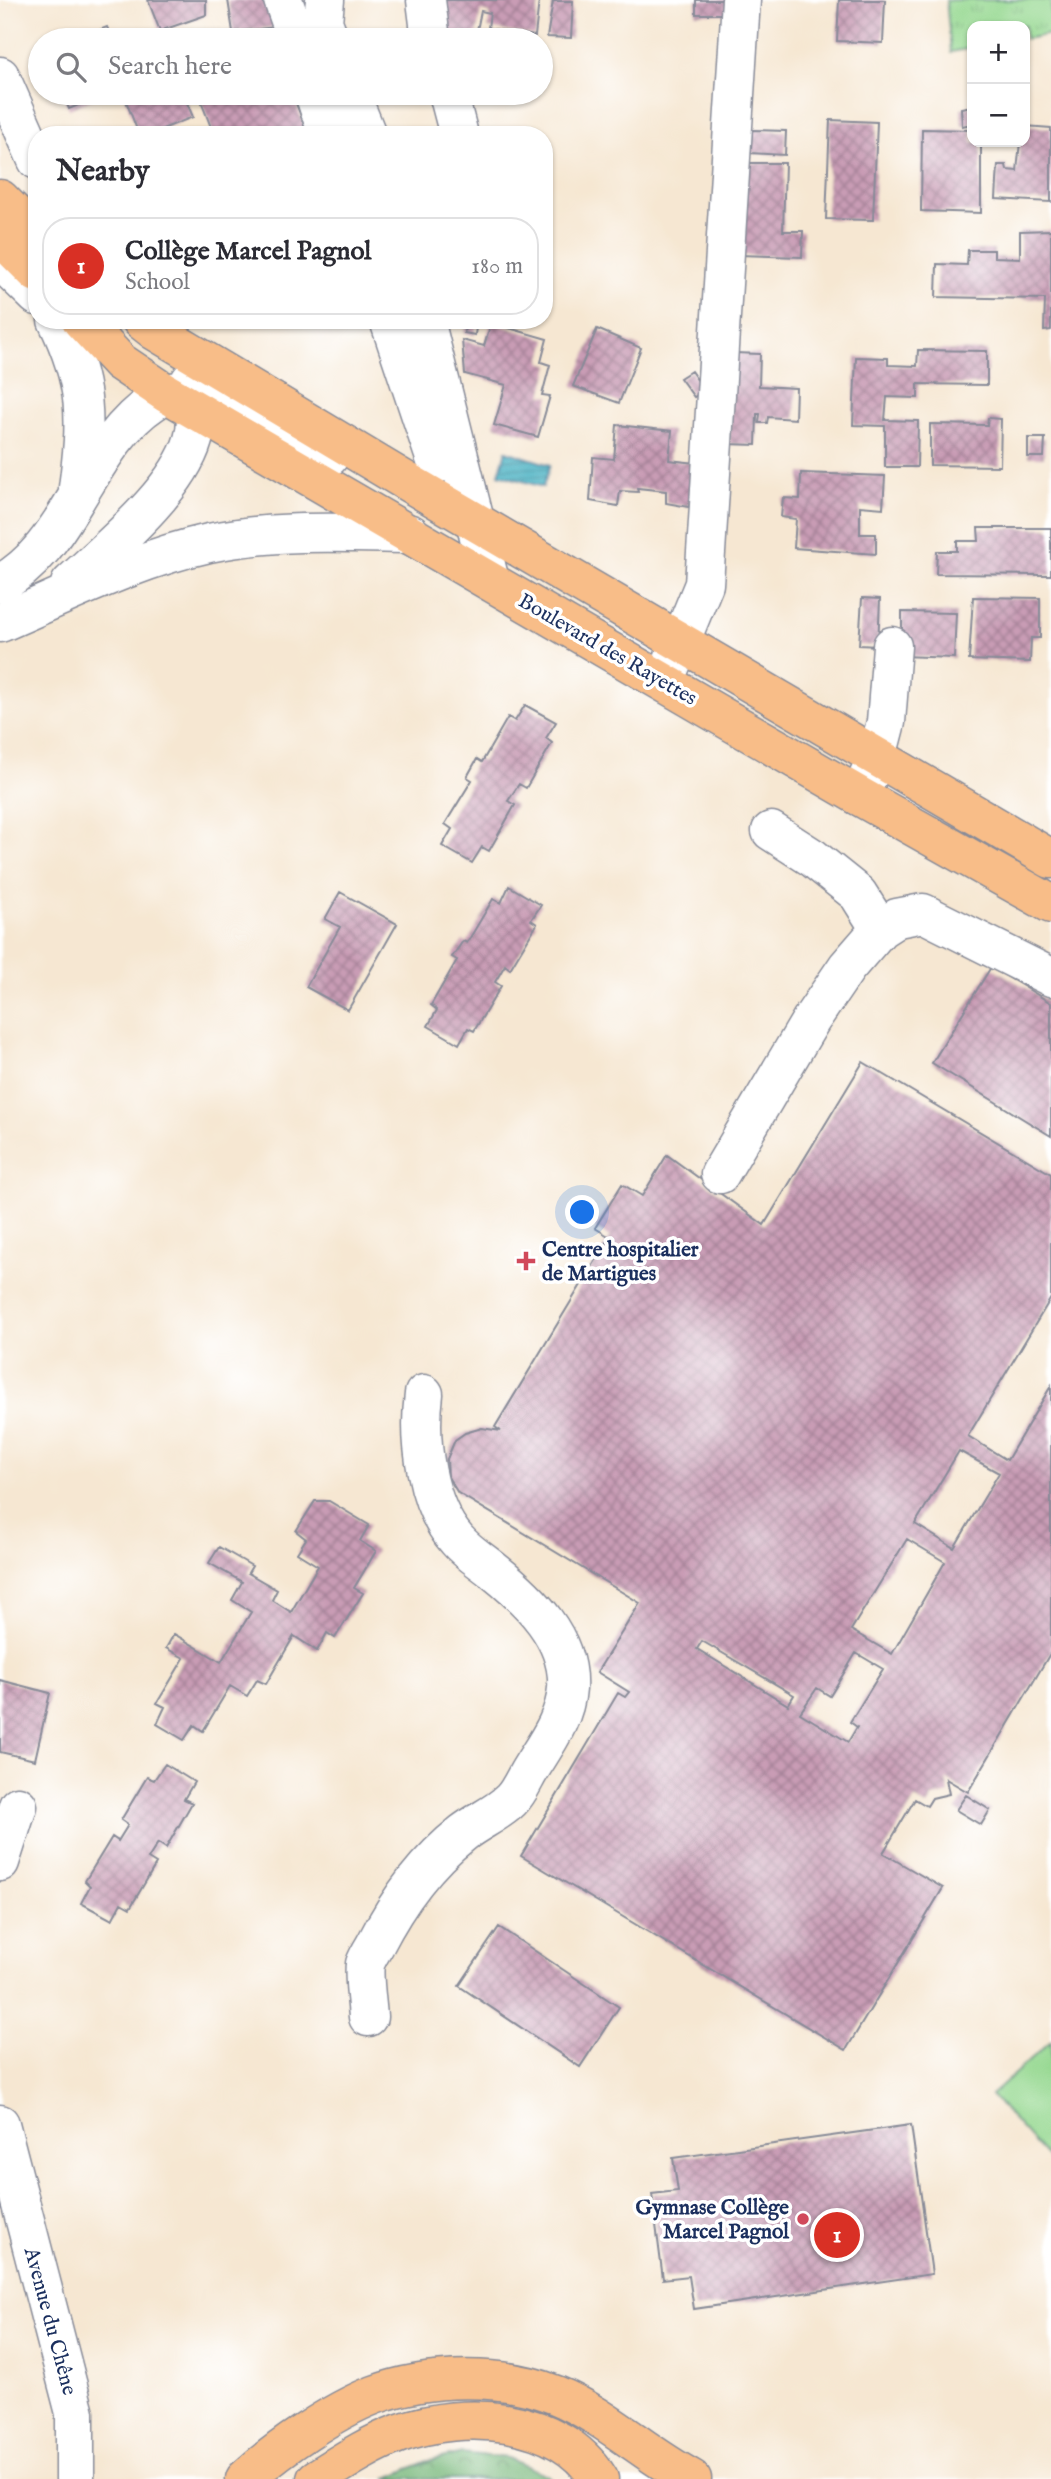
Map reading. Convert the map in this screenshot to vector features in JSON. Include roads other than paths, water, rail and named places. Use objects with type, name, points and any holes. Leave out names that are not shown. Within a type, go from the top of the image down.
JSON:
[{"type":"main road","points":[[19,220],[28,246]]},
{"type":"main road","name":"Boulevard des Rayettes","points":[[89,329],[120,362],[490,581],[859,796],[1047,893]]},
{"type":"main road","name":"Boulevard des Rayettes","points":[[154,329],[399,477],[1051,859]]},
{"type":"main road","points":[[245,2479],[313,2429],[374,2395],[419,2384],[489,2380],[519,2384],[556,2395],[585,2410],[692,2479]]},
{"type":"main road","points":[[316,2479],[357,2453],[400,2433],[443,2422],[493,2421],[528,2428],[556,2440],[579,2455],[598,2479]]},
{"type":"street","points":[[284,0],[293,28]]},
{"type":"street","points":[[325,0],[323,22],[325,28]]},
{"type":"street","points":[[426,0],[430,28]]},
{"type":"street","points":[[664,682],[704,584],[741,0]]},
{"type":"street","points":[[0,76],[28,140]]},
{"type":"street","points":[[318,105],[325,126]]},
{"type":"street","points":[[355,105],[363,126]]},
{"type":"street","points":[[451,105],[457,126]]},
{"type":"street","points":[[0,260],[28,287]]},
{"type":"street","points":[[61,329],[81,379],[83,448],[76,498]]},
{"type":"street","points":[[392,329],[440,474],[442,502]]},
{"type":"street","points":[[432,329],[474,521],[490,581]]},
{"type":"street","points":[[53,600],[147,512],[181,466],[193,439],[185,399],[181,347]]},
{"type":"street","points":[[0,584],[21,572],[52,539],[113,441],[133,415],[185,399]]},
{"type":"street","name":"Boulevard des Rayettes","points":[[185,399],[250,411],[361,475],[399,477]]},
{"type":"street","points":[[0,623],[159,556],[210,543],[261,536],[318,533],[411,534]]},
{"type":"street","points":[[859,796],[877,757],[886,722],[892,646]]},
{"type":"street","points":[[771,831],[813,858],[858,894],[880,929]]},
{"type":"street","points":[[720,1174],[811,1020],[848,967],[880,929],[897,918],[923,914],[1051,977]]},
{"type":"street","points":[[368,2017],[365,1964],[393,1910],[444,1850],[464,1831],[513,1799],[555,1729],[564,1708],[567,1687],[566,1670],[560,1650],[540,1614],[503,1578],[458,1542],[443,1521],[434,1502],[422,1437],[424,1394]]},
{"type":"street","points":[[0,1862],[18,1807]]},
{"type":"street","name":"Avenue du Chêne","points":[[0,2124],[75,2413],[75,2479]]},
{"type":"water","points":[[506,451],[550,465],[543,487],[499,474]]},
{"type":"place","name":"Centre hospitalier de Martigues","points":[[526,1261]]},
{"type":"place","name":"Gymnase Collège Marcel Pagnol","points":[[803,2219]]},
{"type":"place","name":"Collège Marcel Pagnol","points":[[837,2235]]}]
